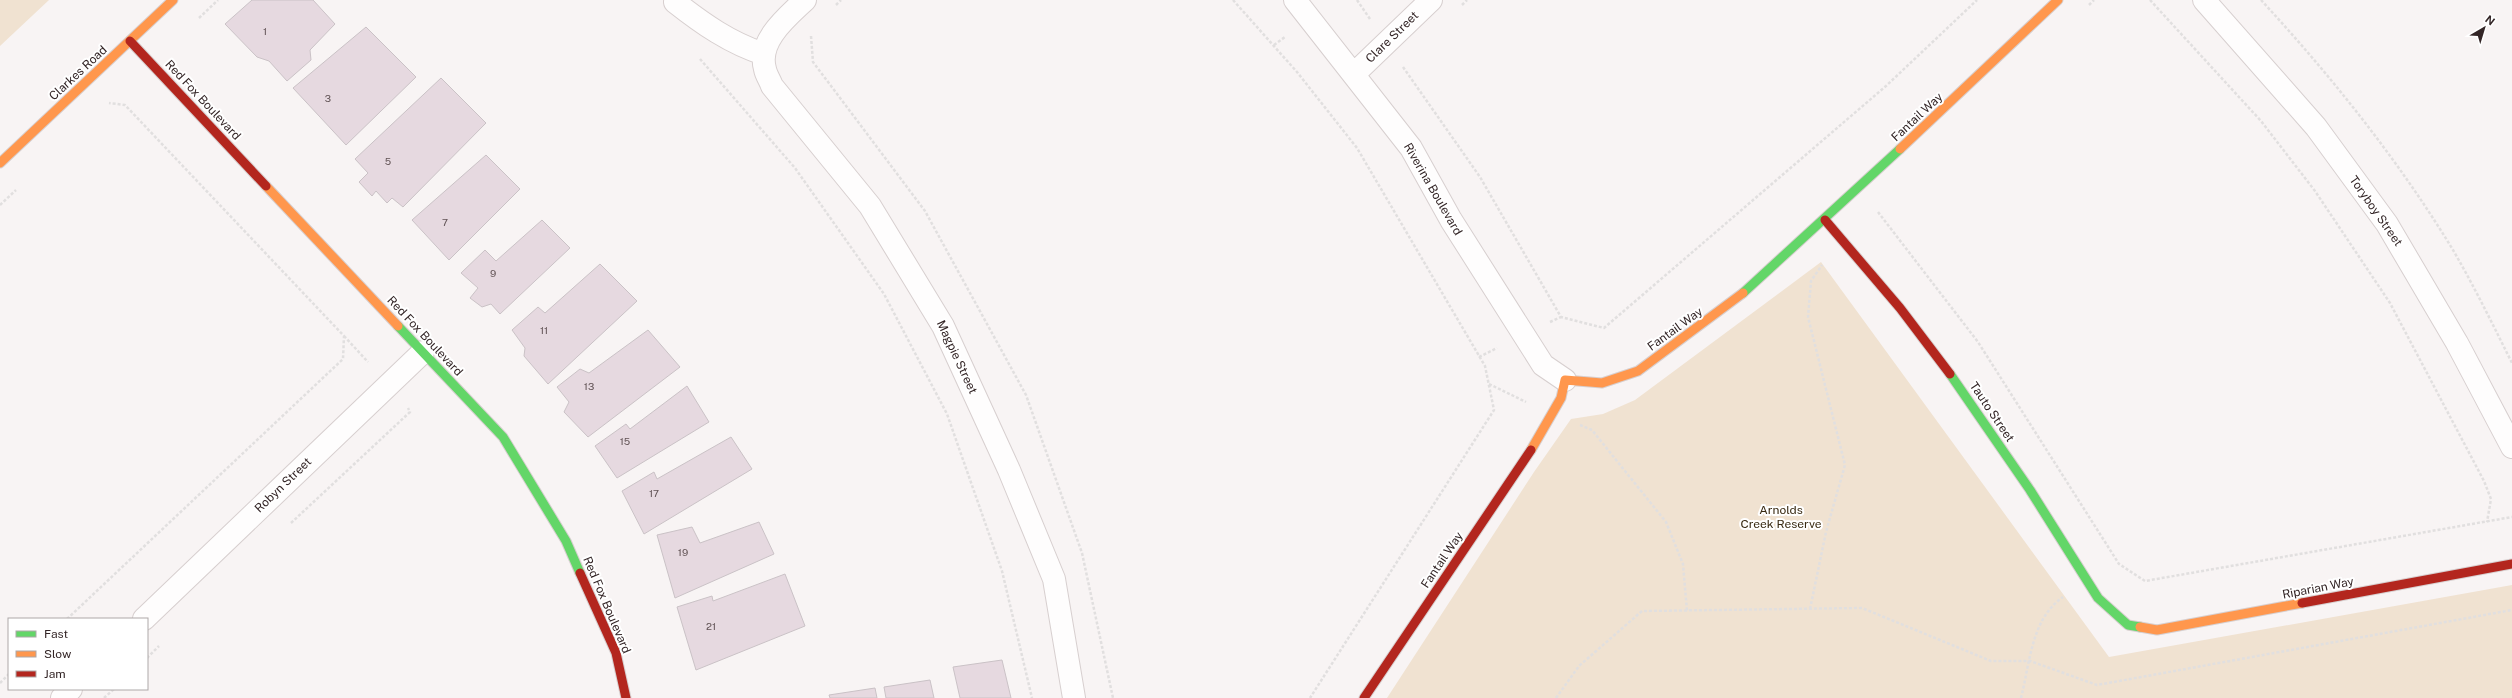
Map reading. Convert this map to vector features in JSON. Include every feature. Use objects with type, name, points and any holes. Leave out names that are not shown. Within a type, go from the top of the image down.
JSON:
[{"type":"street","name":"Clarkes Road","points":[[0,163],[173,0]]},
{"type":"street","points":[[675,2],[706,26],[724,37],[764,54],[775,30],[805,0]]},
{"type":"street","name":"Riverina Boulevard","points":[[1295,0],[1411,148],[1451,220],[1543,365],[1565,380]]},
{"type":"street","name":"Clare Street","points":[[1354,74],[1431,0]]},
{"type":"street","name":"Fantail Way","points":[[1364,698],[1552,415],[1561,398],[1565,380],[1602,383],[1638,371],[1730,304],[1825,220],[2058,0]]},
{"type":"street","name":"Toryboy Street","points":[[2204,0],[2316,126],[2387,224],[2458,343],[2512,447]]},
{"type":"street","name":"Red Fox Boulevard","points":[[130,41],[503,437],[566,541],[616,654],[626,698]]},
{"type":"street","name":"Magpie Street","points":[[764,54],[765,68],[772,86],[870,206],[943,326],[1009,470],[1054,579],[1074,698]]},
{"type":"street","name":"Tauto Street","points":[[1825,220],[1900,308],[1962,389],[2030,490],[2098,598],[2128,625]]},
{"type":"street","name":"Robyn Street","points":[[145,618],[423,352]]},
{"type":"street","name":"Riparian Way","points":[[2128,625],[2157,630],[2512,564]]},
{"type":"street","points":[[62,698],[70,690]]},
{"type":"path","points":[[1233,0],[1297,72],[1357,148],[1485,366],[1494,410],[1310,698]]},
{"type":"path","points":[[1357,0],[1480,177],[1561,317],[1604,328],[1886,86],[1977,0]]},
{"type":"path","points":[[2088,5],[2094,0]]},
{"type":"path","points":[[2150,0],[2261,121],[2315,191],[2390,303],[2484,481],[2491,499],[2487,522]]},
{"type":"path","points":[[2261,0],[2300,42],[2381,144],[2453,250],[2512,363]]},
{"type":"path","points":[[698,57],[795,168],[888,301],[947,414],[1002,571],[1032,698]]},
{"type":"path","points":[[68,618],[343,359],[344,336],[125,105],[109,103]]},
{"type":"path","points":[[1875,208],[1978,342],[2119,564],[2145,581],[2512,517]]},
{"type":"path","points":[[1810,609],[1826,532],[1845,465],[1808,317],[1811,281],[1828,256],[1843,241]]},
{"type":"path","points":[[1488,383],[1552,415],[1592,430],[1666,522],[1682,564],[1687,611]]},
{"type":"path","points":[[2021,698],[2034,637],[2050,606],[2087,582],[2119,564]]},
{"type":"path","points":[[1556,698],[1579,666],[1642,611],[1862,608],[1991,661],[2030,661],[2097,684],[2512,610]]},
{"type":"path","points":[[0,683],[8,675]]},
{"type":"path","points":[[104,698],[113,690]]},
{"type":"green space","points":[[0,0],[49,0],[0,46]]},
{"type":"green space","name":"Arnolds Creek Reserve","points":[[1821,262],[2109,657],[2512,585],[2512,698],[1387,698],[1534,472],[1571,419],[1603,414],[1635,400]]},
{"type":"building","points":[[252,0],[313,0],[335,24],[310,50],[311,60],[287,81],[269,61],[257,57],[225,24]]},
{"type":"building","points":[[366,27],[416,77],[346,145],[293,88]]},
{"type":"building","points":[[441,78],[486,123],[403,207],[392,198],[387,203],[376,191],[372,196],[359,182],[368,173],[355,159]]},
{"type":"building","points":[[486,155],[520,189],[449,260],[412,220]]},
{"type":"building","points":[[542,220],[570,248],[500,314],[491,304],[482,307],[470,298],[478,288],[461,273],[485,250],[496,261]]},
{"type":"building","points":[[600,264],[637,301],[548,384],[524,356],[525,348],[512,330],[538,307],[545,313]]},
{"type":"building","points":[[648,330],[680,367],[588,437],[564,412],[569,402],[557,387],[580,369],[589,373]]},
{"type":"building","points":[[687,386],[709,422],[617,478],[595,446],[626,424],[630,429]]},
{"type":"building","points":[[731,437],[752,469],[644,534],[622,491],[654,472],[657,479]]},
{"type":"building","points":[[759,522],[774,554],[675,598],[657,535],[692,527],[700,543]]},
{"type":"building","points":[[785,574],[805,626],[696,670],[677,607],[712,596],[713,601]]},
{"type":"building","points":[[1002,660],[1011,698],[960,698],[953,667]]},
{"type":"building","points":[[930,680],[934,698],[886,698],[884,687]]},
{"type":"building","points":[[875,688],[877,698],[830,698],[829,695]]},
{"type":"traffic: fast","points":[[1743,293],[1900,149]]},
{"type":"traffic: fast","points":[[398,326],[503,437],[566,541],[580,573]]},
{"type":"traffic: fast","points":[[1950,374],[2030,490],[2098,598],[2128,625],[2140,627]]},
{"type":"traffic: slow","points":[[0,163],[173,0]]},
{"type":"traffic: slow","points":[[1900,149],[2058,0]]},
{"type":"traffic: slow","points":[[266,186],[398,326]]},
{"type":"traffic: slow","points":[[1531,450],[1561,398],[1565,380],[1602,383],[1638,371],[1743,293]]},
{"type":"traffic: slow","points":[[2140,627],[2157,630],[2302,603]]},
{"type":"traffic: jam","points":[[130,41],[266,186]]},
{"type":"traffic: jam","points":[[1825,220],[1900,308],[1950,374]]},
{"type":"traffic: jam","points":[[1364,698],[1531,450]]},
{"type":"traffic: jam","points":[[2302,603],[2512,564]]},
{"type":"traffic: jam","points":[[580,573],[616,653],[626,698]]}]
